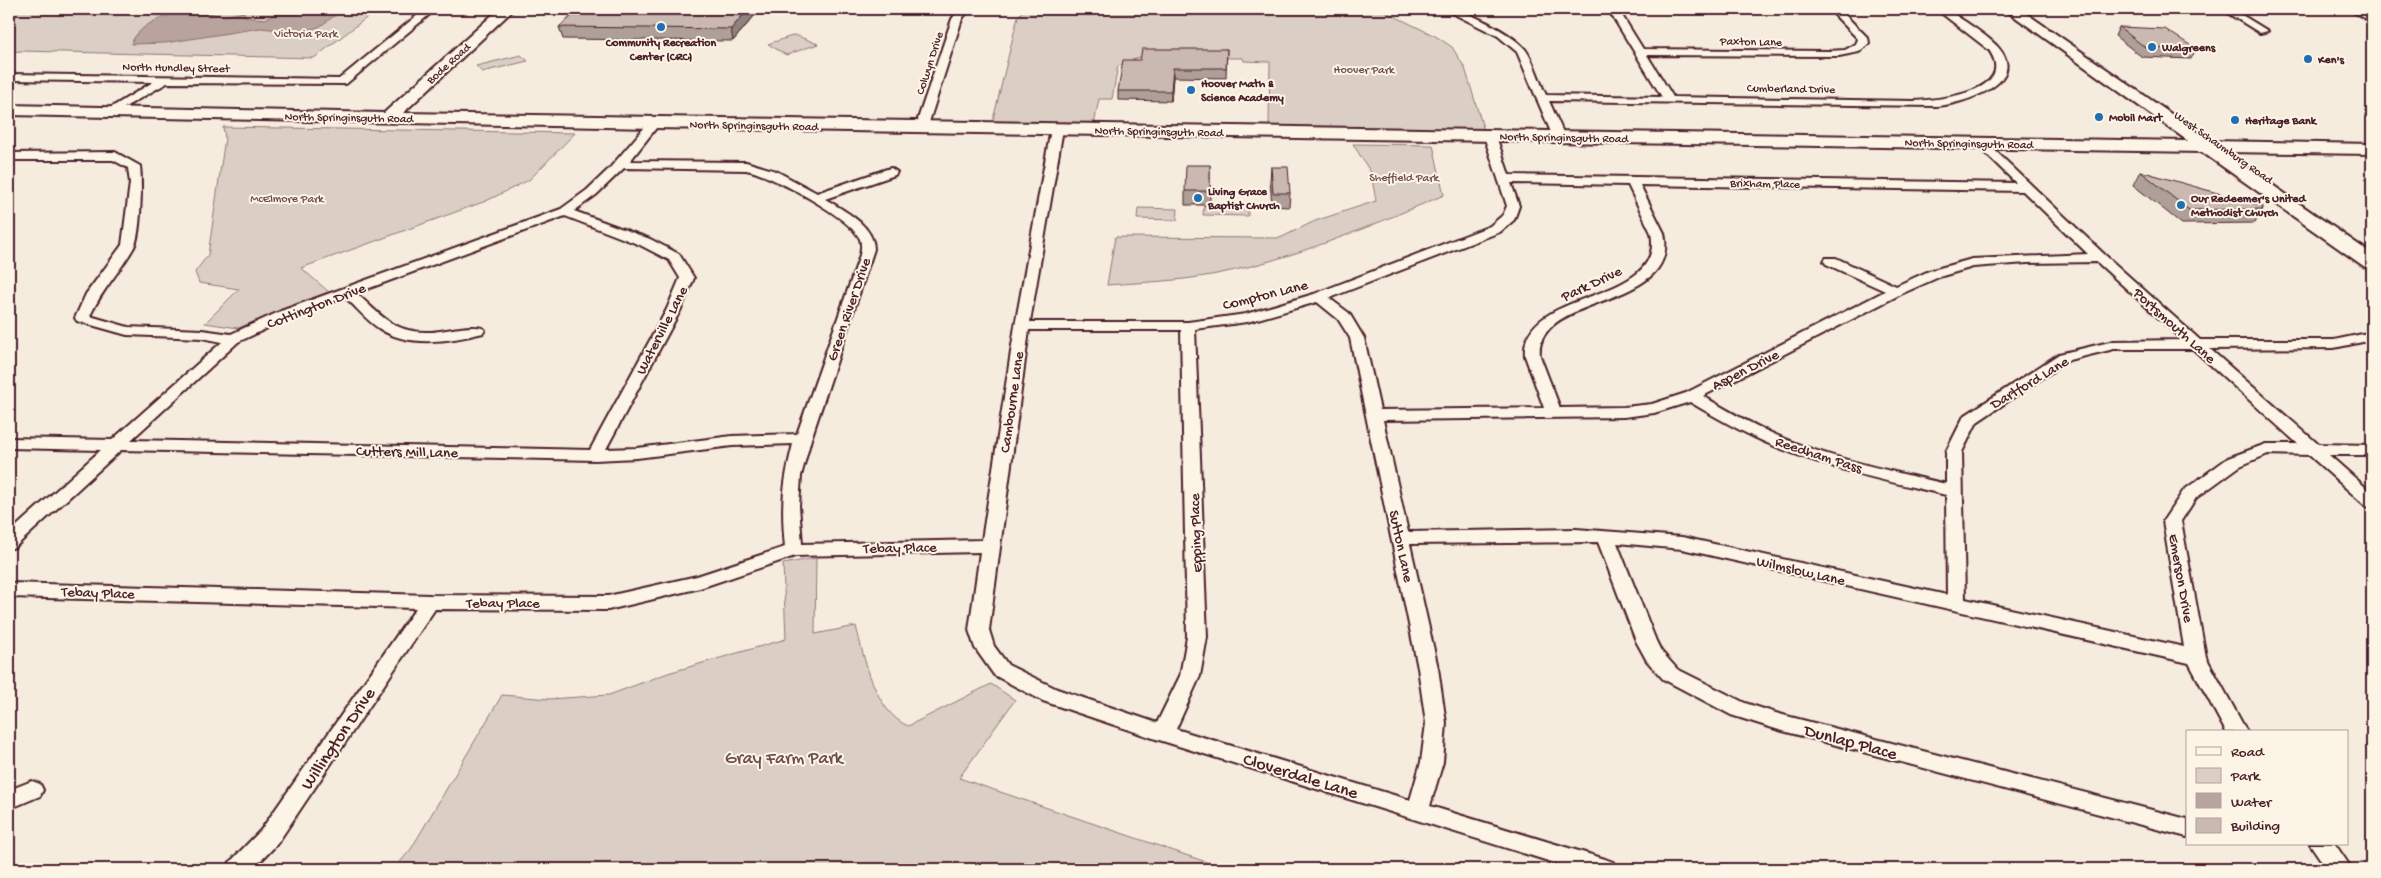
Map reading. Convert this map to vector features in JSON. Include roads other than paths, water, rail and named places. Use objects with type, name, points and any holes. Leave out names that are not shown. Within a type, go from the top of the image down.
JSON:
[{"type":"street","name":"North Hundley Street","points":[[9,77],[342,82],[431,9]]},
{"type":"street","name":"Bode Road","points":[[389,117],[508,9]]},
{"type":"street","name":"Colwyn Drive","points":[[924,127],[924,119],[957,19],[964,9]]},
{"type":"street","points":[[1448,9],[1496,31],[1516,45],[1526,58],[1560,137]]},
{"type":"street","points":[[1614,9],[1670,100]]},
{"type":"street","name":"Paxton Lane","points":[[1640,52],[1823,54],[1845,53],[1860,47],[1864,43],[1863,38],[1834,9]]},
{"type":"street","points":[[1941,9],[1993,48]]},
{"type":"street","name":"West Schaumburg Road","points":[[2011,9],[2372,251]]},
{"type":"street","name":"West Schaumburg Road","points":[[2026,9],[2215,145],[2372,263]]},
{"type":"street","points":[[2226,9],[2263,31]]},
{"type":"street","points":[[2353,9],[2372,19]]},
{"type":"street","name":"Cumberland Drive","points":[[1543,98],[1908,104],[1949,102],[1979,92],[1999,74],[2002,62],[2000,55],[1993,48]]},
{"type":"street","points":[[9,110],[111,112],[164,80]]},
{"type":"street","name":"North Springinsguth Road","points":[[111,112],[654,123],[2215,145],[2372,149]]},
{"type":"street","name":"Cottington Drive","points":[[9,543],[233,339],[286,314],[348,293],[565,212],[589,196],[623,164],[654,123]]},
{"type":"street","name":"Cambourne Lane","points":[[1001,670],[985,648],[979,630],[1022,326],[1057,129]]},
{"type":"street","points":[[1490,136],[1505,179]]},
{"type":"street","name":"Portsmouth Lane","points":[[1981,143],[2100,258],[2372,502]]},
{"type":"street","points":[[9,156],[115,156],[134,166],[136,183],[129,246],[93,294],[82,318],[127,331],[202,334],[233,339]]},
{"type":"street","name":"Green River Drive","points":[[623,164],[746,166],[775,175],[815,198],[854,226],[865,238],[868,246],[866,258],[804,439],[791,490],[794,550]]},
{"type":"street","points":[[815,198],[891,172]]},
{"type":"street","name":"Compton Lane","points":[[1022,326],[1188,326],[1247,318],[1319,297],[1502,225],[1510,218],[1513,206],[1505,179]]},
{"type":"street","name":"Brixham Place","points":[[1505,179],[2025,187]]},
{"type":"street","name":"Park Drive","points":[[1554,413],[1532,355],[1532,342],[1536,333],[1554,318],[1634,282],[1650,269],[1656,256],[1659,242],[1657,232],[1632,181]]},
{"type":"street","name":"Waterville Lane","points":[[565,212],[645,242],[674,257],[687,278],[674,309],[595,455]]},
{"type":"street","name":"Aspen Drive","points":[[1374,415],[1640,410],[1672,403],[1692,396],[1896,291],[1934,274],[1972,263],[2027,259],[2100,258]]},
{"type":"street","points":[[1831,261],[1896,291]]},
{"type":"street","points":[[348,293],[384,326],[402,334],[439,336],[478,330]]},
{"type":"street","name":"Sutton Lane","points":[[1319,297],[1344,316],[1355,333],[1428,668],[1436,723],[1432,762],[1418,811]]},
{"type":"street","name":"Epping Place","points":[[1163,733],[1190,676],[1197,637],[1188,326]]},
{"type":"street","name":"Dartford Lane","points":[[1956,605],[1954,452],[1970,419],[2064,357],[2114,346],[2334,344],[2370,336]]},
{"type":"street","name":"Reedham Pass","points":[[1692,396],[1728,418],[1790,447],[1860,469],[1954,492]]},
{"type":"street","name":"Cutters Mill Lane","points":[[9,443],[595,455],[637,453],[732,441],[804,439]]},
{"type":"street","name":"Emerson Drive","points":[[2236,730],[2196,657],[2172,520],[2190,494],[2234,462],[2266,449],[2372,450]]},
{"type":"street","name":"Wilmslow Lane","points":[[1400,538],[1604,536],[1682,543],[2196,657]]},
{"type":"street","name":"Dunlap Place","points":[[1604,536],[1654,656],[1670,674],[1694,688],[1738,709],[1779,722],[2186,828]]},
{"type":"street","name":"Tebay Place","points":[[9,590],[430,602],[608,603],[700,582],[794,550],[990,546]]},
{"type":"street","name":"Willington Drive","points":[[238,869],[269,837],[430,602]]},
{"type":"street","name":"Cloverdale Lane","points":[[1001,670],[1050,695],[1163,733],[1605,869]]},
{"type":"street","points":[[9,800],[32,790]]},
{"type":"street","points":[[2323,846],[2341,869]]},
{"type":"water","points":[[287,9],[344,9],[319,27],[301,32],[260,28],[165,43],[131,44],[135,36],[142,29],[169,15],[188,11],[224,15],[244,12],[246,17],[265,19]]},
{"type":"place","name":"Community Recreation Center (CRC)","points":[[661,27]]},
{"type":"place","name":"Walgreens","points":[[2152,47]]},
{"type":"place","name":"Ken's","points":[[2308,59]]},
{"type":"place","name":"Hoover Math & Science Academy","points":[[1191,90]]},
{"type":"place","name":"Mobil Mart","points":[[2099,117]]},
{"type":"place","name":"Heritage Bank","points":[[2235,120]]},
{"type":"place","name":"Living Grace Baptist Church","points":[[1198,198]]},
{"type":"place","name":"Our Redeemer's United Methodist Church","points":[[2181,205]]},
{"type":"park label","name":"Victoria Park","points":[[306,33]]},
{"type":"park label","name":"Hoover Park","points":[[1364,69]]},
{"type":"park label","name":"Sheffield Park","points":[[1404,177]]},
{"type":"park label","name":"McElmore Park","points":[[287,198]]},
{"type":"park label","name":"Gray Farm Park","points":[[784,757]]}]
